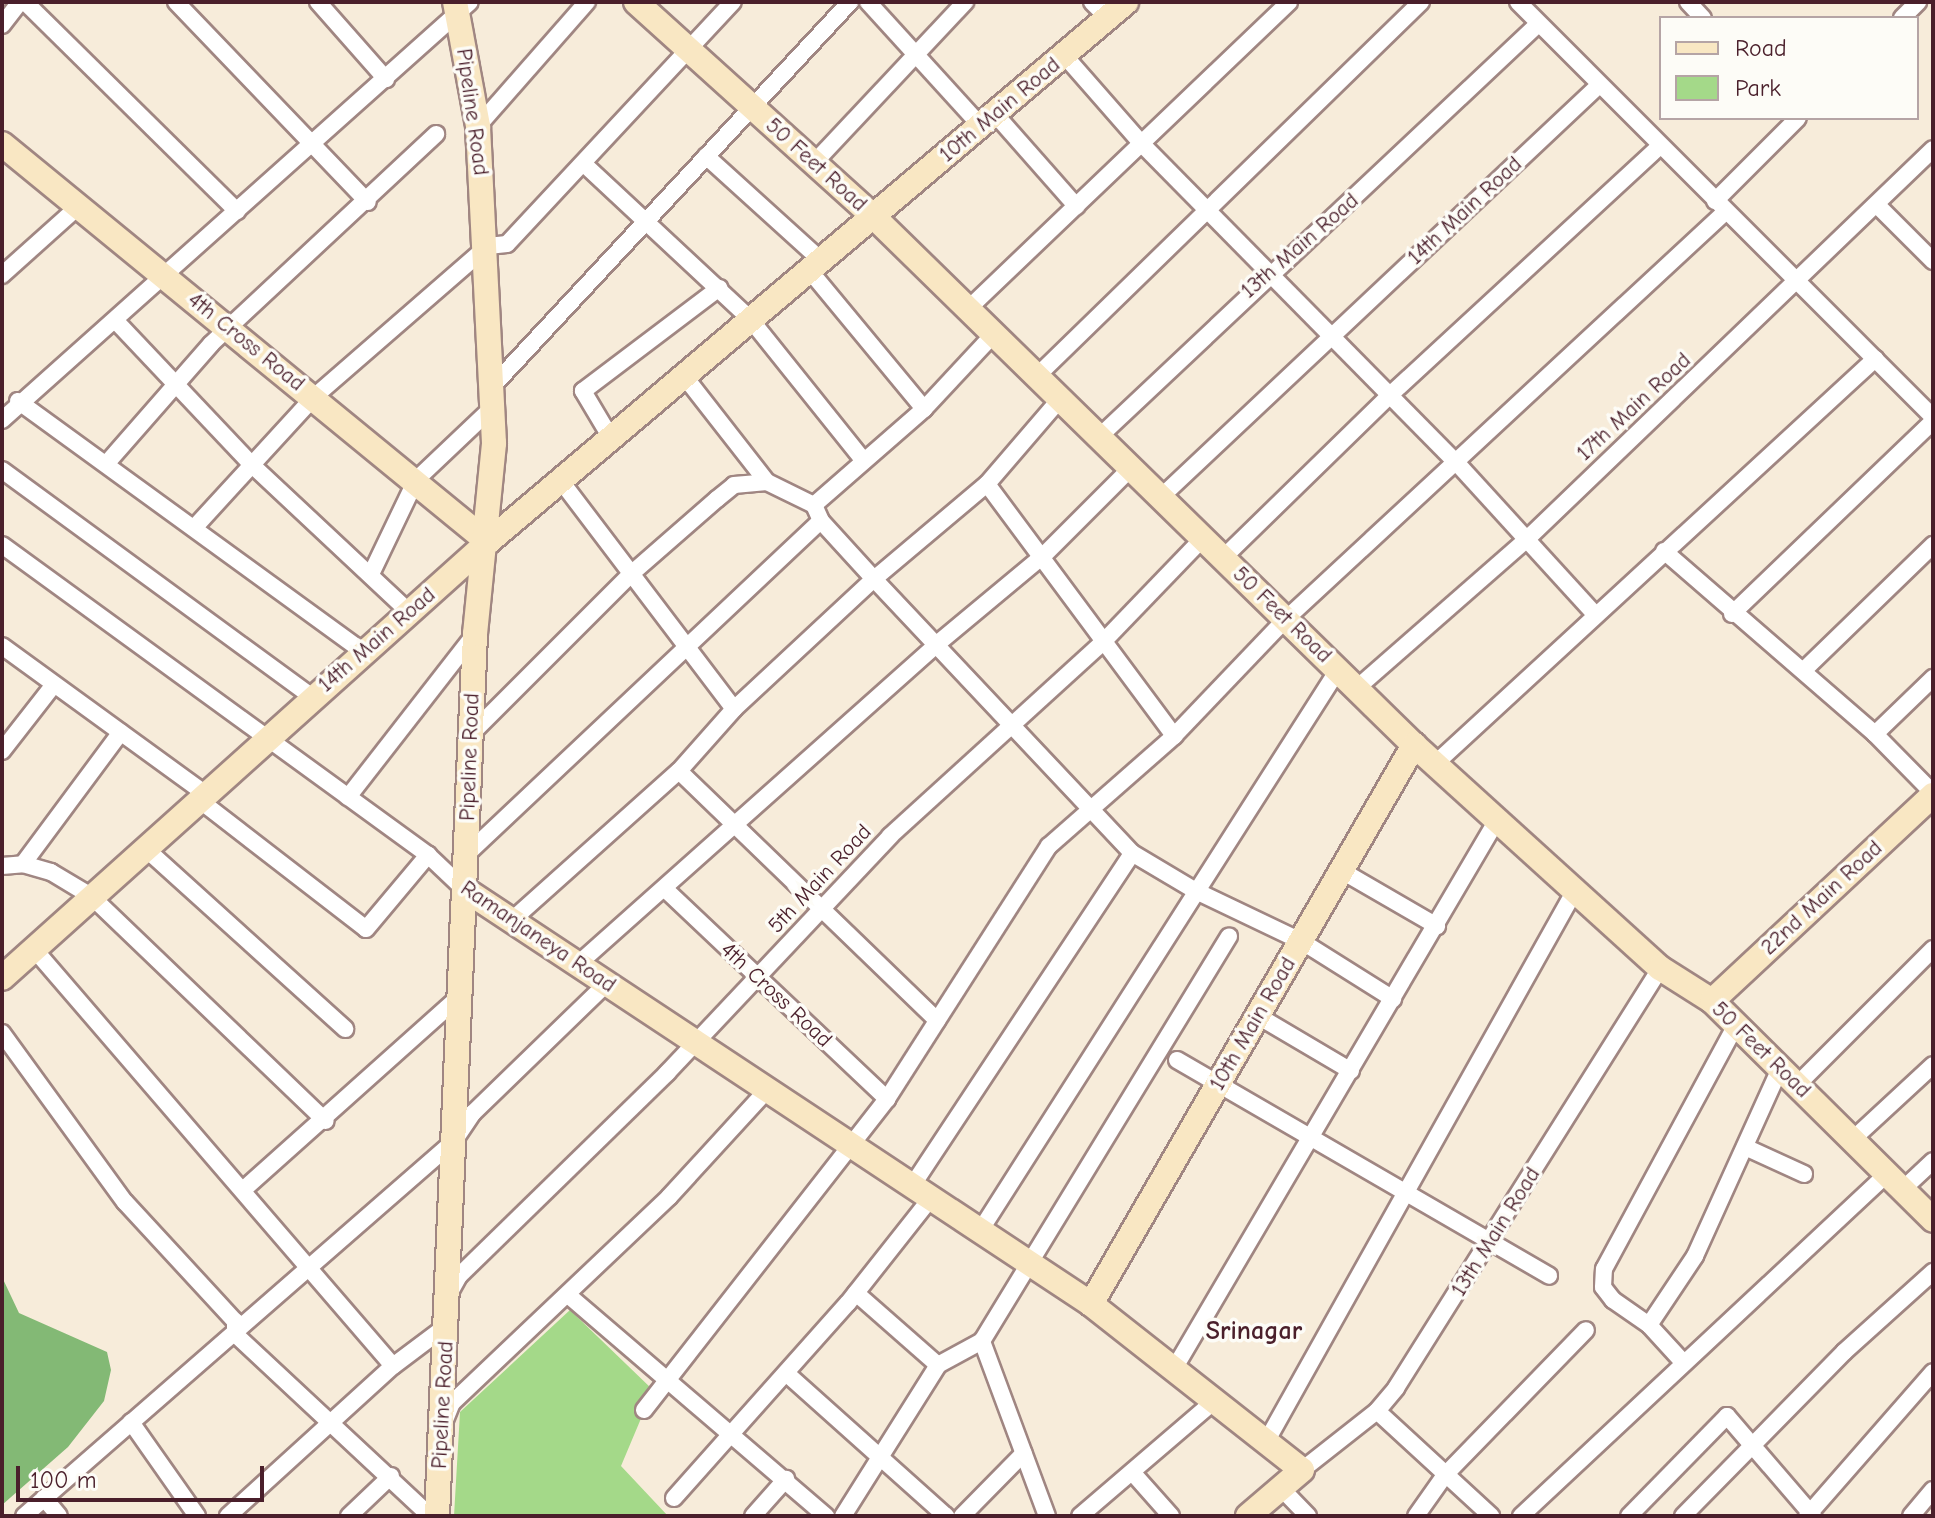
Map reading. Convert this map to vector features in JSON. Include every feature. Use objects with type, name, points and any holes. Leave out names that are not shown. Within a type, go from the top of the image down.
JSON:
[{"type":"street","points":[[2,25],[23,2],[237,211]]},
{"type":"street","points":[[176,2],[368,202]]},
{"type":"street","points":[[190,15],[203,2]]},
{"type":"street","points":[[478,126],[587,2]]},
{"type":"street","name":"50 Feet Road","points":[[636,2],[874,217],[1414,745],[1660,968],[1712,1001],[1933,1220]]},
{"type":"street","points":[[194,528],[314,397],[488,246],[507,244],[691,52],[733,2]]},
{"type":"street","points":[[371,574],[416,480],[647,220],[850,2]]},
{"type":"street","points":[[868,2],[916,54],[1076,206]]},
{"type":"street","points":[[814,163],[965,2]]},
{"type":"street","points":[[968,309],[1289,2]]},
{"type":"street","points":[[1037,376],[1421,2]]},
{"type":"street","points":[[1518,2],[1598,86],[1933,419],[1732,614]]},
{"type":"street","points":[[324,4],[386,79]]},
{"type":"street","points":[[2,420],[18,401],[115,320],[386,79],[461,6]]},
{"type":"street","name":"Pipeline Road","points":[[437,1516],[470,735],[475,634],[488,542],[491,399],[488,246],[478,126],[461,6]]},
{"type":"street","name":"10th Main Road","points":[[685,377],[1064,55],[1109,7]]},
{"type":"street","name":"13th Main Road","points":[[1099,437],[1269,271],[1291,260],[1538,24]]},
{"type":"street","points":[[1064,55],[1141,143],[1456,462],[1595,614]]},
{"type":"street","name":"14th Main Road","points":[[1161,497],[1598,86]]},
{"type":"street","points":[[644,1410],[887,1099],[1049,846],[1174,736],[1286,619],[1456,462],[1720,206],[1796,120]]},
{"type":"street","points":[[107,463],[178,388],[211,344],[232,330],[436,134]]},
{"type":"street","name":"4th Cross Road","points":[[2,144],[488,542]]},
{"type":"street","points":[[1223,558],[1389,396],[1659,147]]},
{"type":"street","name":"17th Main Road","points":[[1357,688],[1526,540],[1798,283],[1933,149]]},
{"type":"street","points":[[706,156],[816,266],[924,409]]},
{"type":"street","points":[[584,164],[751,320],[863,460]]},
{"type":"street","points":[[2,275],[79,206]]},
{"type":"street","points":[[1878,206],[1933,261]]},
{"type":"street","points":[[611,438],[583,391],[719,288]]},
{"type":"street","points":[[115,320],[251,464],[409,612]]},
{"type":"street","points":[[814,505],[924,409],[994,334]]},
{"type":"street","points":[[1436,763],[1875,359]]},
{"type":"street","points":[[685,377],[767,482],[814,505],[821,521],[1132,853],[1196,891],[1241,908],[1301,941],[1393,999]]},
{"type":"street","name":"14th Main Road","points":[[2,978],[265,737],[488,542],[685,377]]},
{"type":"street","points":[[511,921],[679,771],[734,709],[874,579],[987,484],[1060,399]]},
{"type":"street","points":[[18,401],[363,652]]},
{"type":"street","points":[[577,965],[937,644],[1044,555],[1131,468]]},
{"type":"street","points":[[2,470],[312,697]]},
{"type":"street","points":[[561,481],[684,649],[734,709]]},
{"type":"street","points":[[470,735],[631,574],[734,485],[767,482]]},
{"type":"street","points":[[987,484],[1044,555],[1174,736]]},
{"type":"street","points":[[466,855],[821,521]]},
{"type":"street","name":"5th Main Road","points":[[447,1295],[459,1276],[695,1043],[821,908],[1010,723],[1104,641],[1203,538]]},
{"type":"street","name":"Ramanjaneya Road","points":[[2,545],[428,855],[464,889],[1091,1304],[1174,1369]]},
{"type":"street","points":[[1804,670],[1933,545]]},
{"type":"street","points":[[1664,551],[1732,614],[1804,670],[1875,734],[1933,794]]},
{"type":"street","points":[[348,797],[475,634]]},
{"type":"street","points":[[2,646],[52,687],[121,732],[366,929],[428,855]]},
{"type":"street","points":[[980,1231],[1338,670]]},
{"type":"street","points":[[1875,734],[1933,678]]},
{"type":"street","points":[[2,751],[52,687]]},
{"type":"street","points":[[23,864],[121,732]]},
{"type":"street","name":"10th Main Road","points":[[1091,1304],[1414,745]]},
{"type":"street","points":[[679,771],[937,1020]]},
{"type":"street","name":"22nd Main Road","points":[[1712,1001],[1933,794]]},
{"type":"street","points":[[1302,1470],[1174,1369],[1497,820]]},
{"type":"street","points":[[145,848],[345,1029]]},
{"type":"street","points":[[674,1498],[856,1293],[1132,853]]},
{"type":"street","points":[[2,866],[23,864],[51,872],[91,896],[326,1121]]},
{"type":"street","points":[[1342,871],[1437,926]]},
{"type":"street","name":"4th Cross Road","points":[[665,889],[887,1099]]},
{"type":"street","points":[[1266,1442],[1574,892]]},
{"type":"street","points":[[843,1516],[938,1365],[982,1341],[1027,1262],[1229,937]]},
{"type":"street","points":[[34,949],[309,1264],[393,1366]]},
{"type":"street","points":[[1649,1325],[1695,1256],[1745,1147],[1789,1076],[1933,949]]},
{"type":"street","name":"13th Main Road","points":[[1259,1513],[1281,1488],[1377,1411],[1414,1363],[1660,968]]},
{"type":"street","points":[[24,1516],[235,1334],[309,1264],[454,1141],[473,1113],[606,984]]},
{"type":"street","points":[[243,1190],[326,1121],[459,997]]},
{"type":"street","points":[[1258,1016],[1351,1071]]},
{"type":"street","points":[[1682,1361],[1649,1325],[1633,1315],[1603,1287],[1604,1269],[1736,1025]]},
{"type":"street","points":[[2,1033],[125,1202],[235,1321],[235,1334],[330,1424],[391,1476],[430,1516]]},
{"type":"street","points":[[1177,1060],[1408,1191],[1488,1243],[1549,1276]]},
{"type":"street","points":[[1852,1140],[1933,1065]]},
{"type":"street","points":[[442,1428],[452,1403],[568,1295],[767,1090]]},
{"type":"street","points":[[1745,1147],[1804,1174]]},
{"type":"street","points":[[1521,1516],[1682,1361],[1894,1182],[1933,1161]]},
{"type":"street","points":[[1683,1516],[1753,1443],[1933,1272]]},
{"type":"street","points":[[856,1293],[938,1365]]},
{"type":"street","points":[[568,1295],[826,1516]]},
{"type":"street","points":[[228,1516],[393,1366],[446,1326]]},
{"type":"street","points":[[1416,1516],[1445,1475],[1586,1330]]},
{"type":"street","points":[[982,1341],[1047,1516]]},
{"type":"street","points":[[1629,1516],[1727,1416],[1753,1443],[1810,1515],[1933,1372]]},
{"type":"street","points":[[786,1373],[882,1455],[946,1516]]},
{"type":"street","points":[[1080,1516],[1214,1401]]},
{"type":"street","points":[[1377,1411],[1491,1516]]},
{"type":"street","points":[[131,1422],[197,1516]]},
{"type":"street","points":[[962,1516],[1024,1453]]},
{"type":"street","points":[[1132,1472],[1171,1516]]},
{"type":"street","points":[[349,1516],[391,1476]]},
{"type":"street","points":[[753,1516],[786,1479]]},
{"type":"street","points":[[1281,1488],[1308,1516]]},
{"type":"street","points":[[1911,1516],[1933,1490]]},
{"type":"street","points":[[44,1498],[59,1516]]},
{"type":"green space","points":[[2,1277],[19,1313],[107,1352],[111,1370],[104,1401],[68,1447],[2,1505]]},
{"type":"green space","points":[[570,1310],[653,1390],[621,1466],[668,1516],[454,1516],[460,1412]]},
{"type":"district","name":"Srinagar","points":[[1254,1332]]}]
